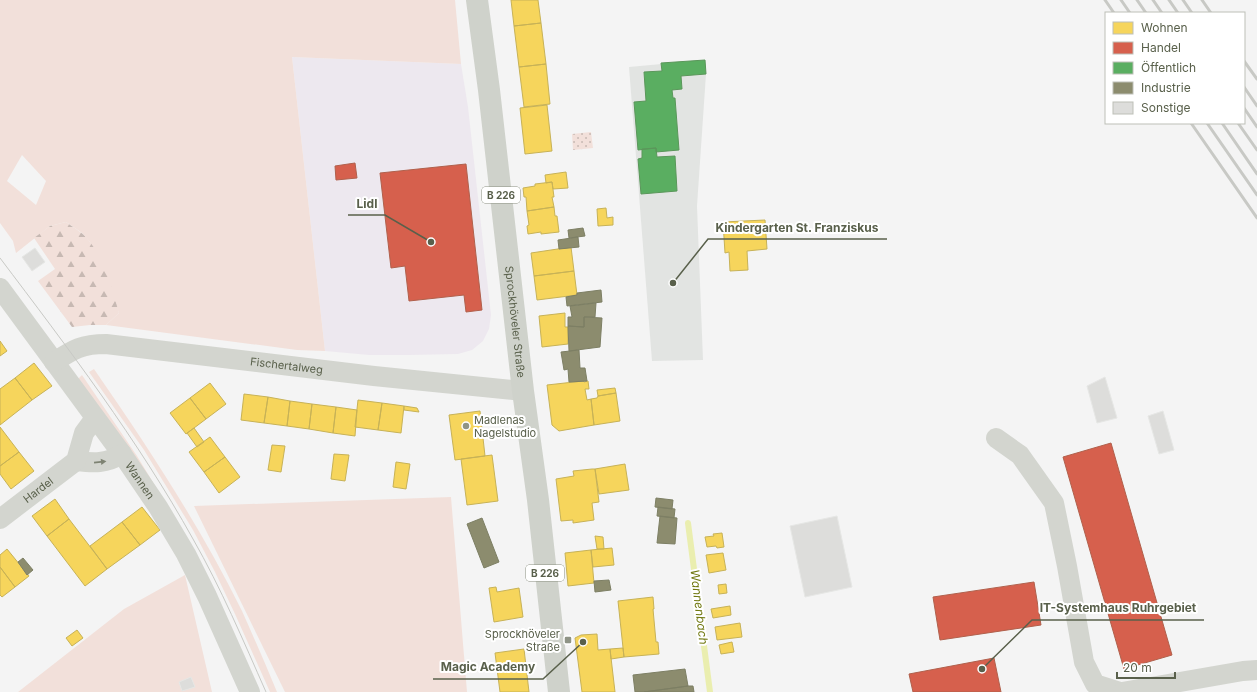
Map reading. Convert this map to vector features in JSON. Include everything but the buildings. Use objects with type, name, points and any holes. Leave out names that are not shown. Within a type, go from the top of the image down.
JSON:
[{"type":"main road","name":"Sprockhöveler Straße","points":[[477,0],[523,390],[538,500],[543,558],[559,692]]},
{"type":"street","name":"Wannen","points":[[0,288],[122,454],[158,507],[186,554],[250,692]]},
{"type":"street","name":"Fischertalweg","points":[[54,362],[70,351],[82,346],[91,344],[106,344],[374,376],[523,390]]},
{"type":"street","points":[[95,418],[84,433],[76,461],[101,462],[113,460],[122,454]]},
{"type":"street","points":[[996,438],[1020,455],[1054,503],[1084,662],[1095,684],[1121,692],[1242,671],[1257,670]]},
{"type":"street","name":"Hardel","points":[[0,518],[76,461]]},
{"type":"shaded area","points":[[292,57],[461,64],[468,107],[491,315],[489,329],[483,341],[472,350],[458,354],[409,355],[369,355],[325,351]]},
{"type":"shaded area","points":[[705,60],[706,74],[697,206],[703,360],[652,361],[629,67]]},
{"type":"green space","points":[[0,0],[455,0],[461,64],[292,57],[325,351],[297,350],[106,325],[119,313],[90,242],[82,233],[66,222],[50,226],[16,253],[13,241],[0,223]],"holes":[[[22,155],[46,181],[36,205],[7,181]]]},
{"type":"green space","points":[[591,132],[593,148],[573,150],[572,134]]},
{"type":"green space","points":[[66,222],[88,239],[96,250],[108,276],[119,313],[106,325],[72,327],[38,281],[55,269],[34,238],[50,226]]},
{"type":"green space","points":[[94,369],[153,457],[209,548],[242,611],[277,692],[270,692],[235,614],[193,530],[144,450],[89,372]]},
{"type":"green space","points":[[82,375],[137,456],[185,535],[78,379]]},
{"type":"green space","points":[[451,497],[467,692],[285,692],[194,506]]},
{"type":"green space","points":[[185,575],[212,692],[18,692],[124,609]]},
{"type":"waterway","name":"Wannenbach","points":[[688,523],[710,692]]},
{"type":"tram line","points":[[0,258],[126,430],[172,502],[213,576],[266,692]]},
{"type":"railway","points":[[1105,0],[1113,12]]},
{"type":"railway","points":[[1121,0],[1129,12]]},
{"type":"railway","points":[[1137,0],[1145,12]]},
{"type":"railway","points":[[1153,0],[1161,12]]},
{"type":"railway","points":[[1169,0],[1177,12]]},
{"type":"railway","points":[[1183,0],[1191,12]]},
{"type":"railway","points":[[1202,0],[1210,12]]},
{"type":"railway","points":[[1245,62],[1257,79]]},
{"type":"railway","points":[[1245,88],[1257,106]]},
{"type":"railway","points":[[1245,109],[1257,127]]},
{"type":"railway","points":[[1192,124],[1257,218]]},
{"type":"railway","points":[[1208,124],[1257,195]]},
{"type":"railway","points":[[1223,124],[1257,174]]},
{"type":"railway","points":[[1239,124],[1257,150]]},
{"type":"place","name":"Lidl","points":[[431,242]]},
{"type":"place","name":"Kindergarten St. Franziskus","points":[[673,283]]},
{"type":"place","name":"Madlenas Nagelstudio","points":[[466,426]]},
{"type":"place","name":"Sprockhöveler Straße","points":[[568,640]]},
{"type":"place","name":"Magic Academy","points":[[583,642]]},
{"type":"place","name":"IT-Systemhaus Ruhrgebiet","points":[[982,669]]}]
